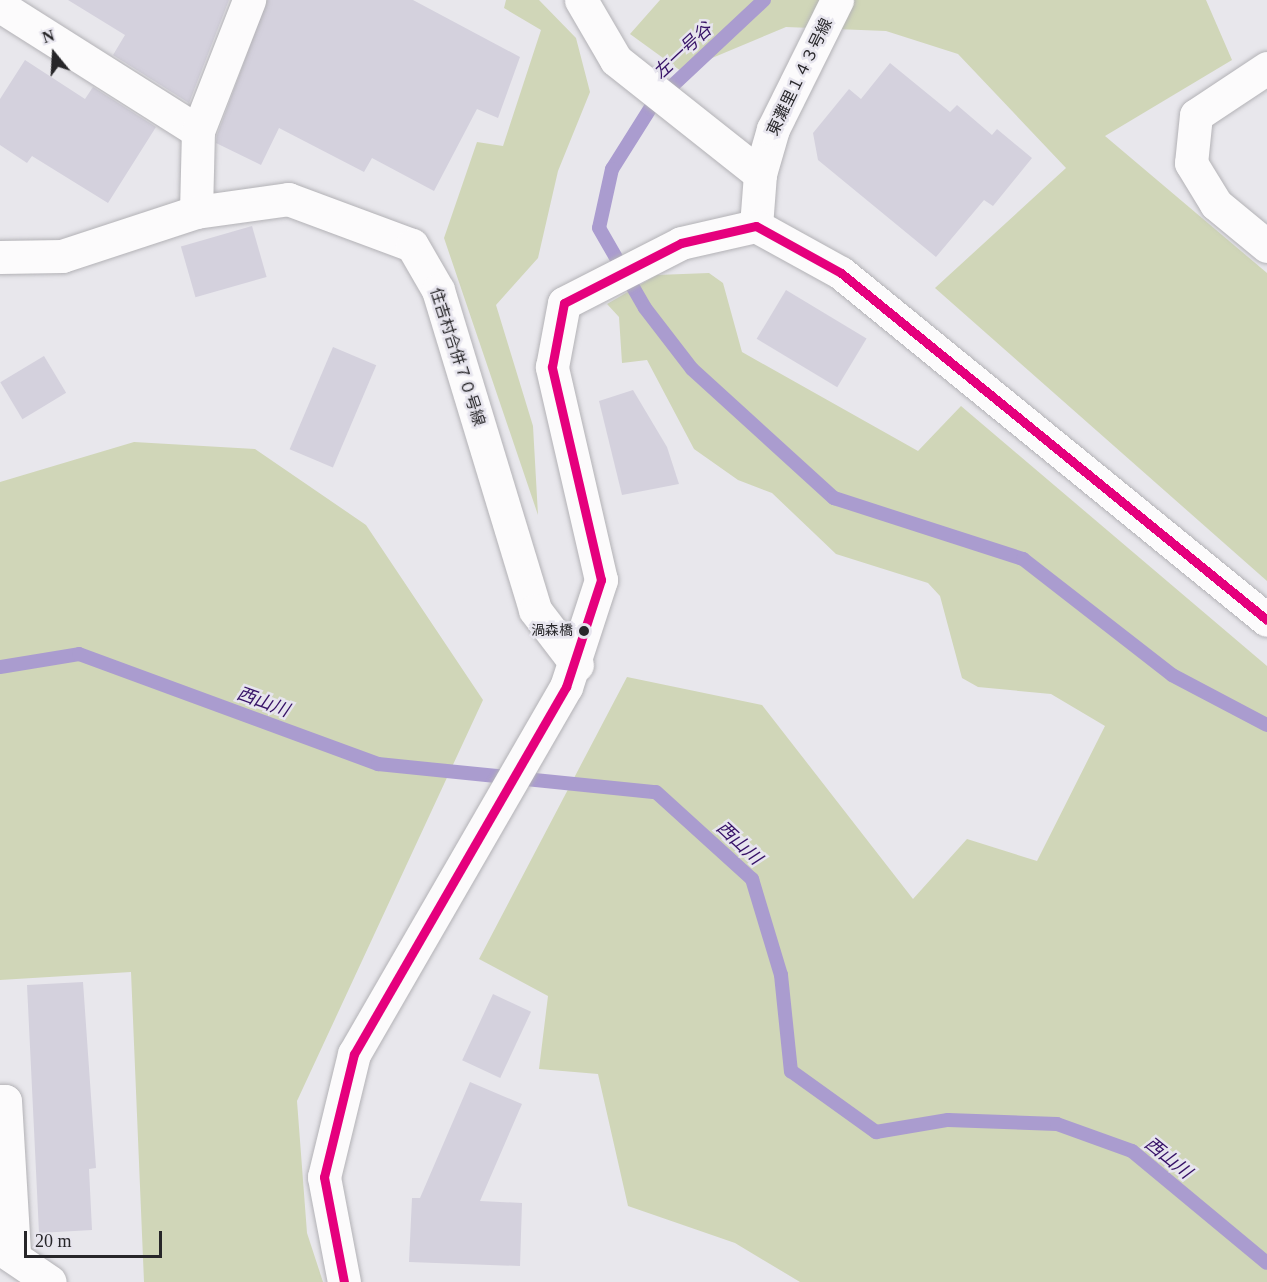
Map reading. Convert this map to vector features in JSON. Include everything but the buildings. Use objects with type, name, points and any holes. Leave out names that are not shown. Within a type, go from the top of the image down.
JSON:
[{"type":"street","points":[[196,212],[198,131],[249,0]]},
{"type":"street","points":[[581,0],[616,60],[760,174]]},
{"type":"street","name":"東灘里１４３号線","points":[[756,226],[760,174],[773,129],[837,0]]},
{"type":"street","points":[[0,6],[198,131]]},
{"type":"street","points":[[1267,68],[1196,115],[1191,163],[1216,204],[1267,246]]},
{"type":"street","name":"住吉村合併７０号線","points":[[0,257],[62,256],[196,212],[288,199],[412,245],[438,290],[535,610],[571,676]]},
{"type":"street","points":[[344,1282],[324,1176],[354,1054],[571,676],[601,580],[552,367],[564,303],[681,243],[756,226],[841,273],[1267,620]]},
{"type":"street","points":[[0,1101],[4,1101],[7,1250],[50,1282]]},
{"type":"green space","points":[[506,0],[539,0],[576,38],[590,92],[558,171],[538,258],[496,305],[533,426],[538,515],[444,238],[477,142],[503,146],[541,30],[504,8]]},
{"type":"green space","points":[[660,0],[1206,0],[1232,60],[1105,136],[1267,273],[1267,581],[935,288],[1066,168],[958,54],[886,31],[786,27],[681,71],[630,34]]},
{"type":"green space","points":[[709,273],[723,283],[742,352],[918,451],[961,406],[1267,666],[1267,1282],[800,1282],[735,1243],[628,1206],[598,1074],[539,1069],[548,996],[479,959],[627,677],[762,705],[913,899],[967,839],[1037,861],[1105,726],[1051,694],[978,687],[962,678],[940,596],[928,583],[836,554],[772,493],[738,480],[694,449],[647,360],[622,363],[619,317],[607,304],[657,275]]},
{"type":"green space","points":[[134,442],[255,449],[366,525],[483,700],[297,1101],[307,1233],[323,1282],[144,1282],[131,972],[0,980],[0,482]]},
{"type":"waterway","name":"左一号谷","points":[[764,0],[653,104],[612,169],[599,228],[645,308],[692,369],[834,498],[1023,559],[1172,675],[1267,725]]},
{"type":"waterway","name":"西山川","points":[[0,667],[79,654],[378,764],[656,792],[752,879],[781,975],[791,1071],[876,1132],[948,1120],[1057,1124],[1132,1151],[1267,1263]]},
{"type":"transit line","points":[[344,1282],[324,1177],[354,1054],[566,687],[601,580],[552,367],[564,303],[681,243],[756,226],[841,273],[1267,620]]},
{"type":"place","name":"渦森橋","points":[[584,631]]}]
